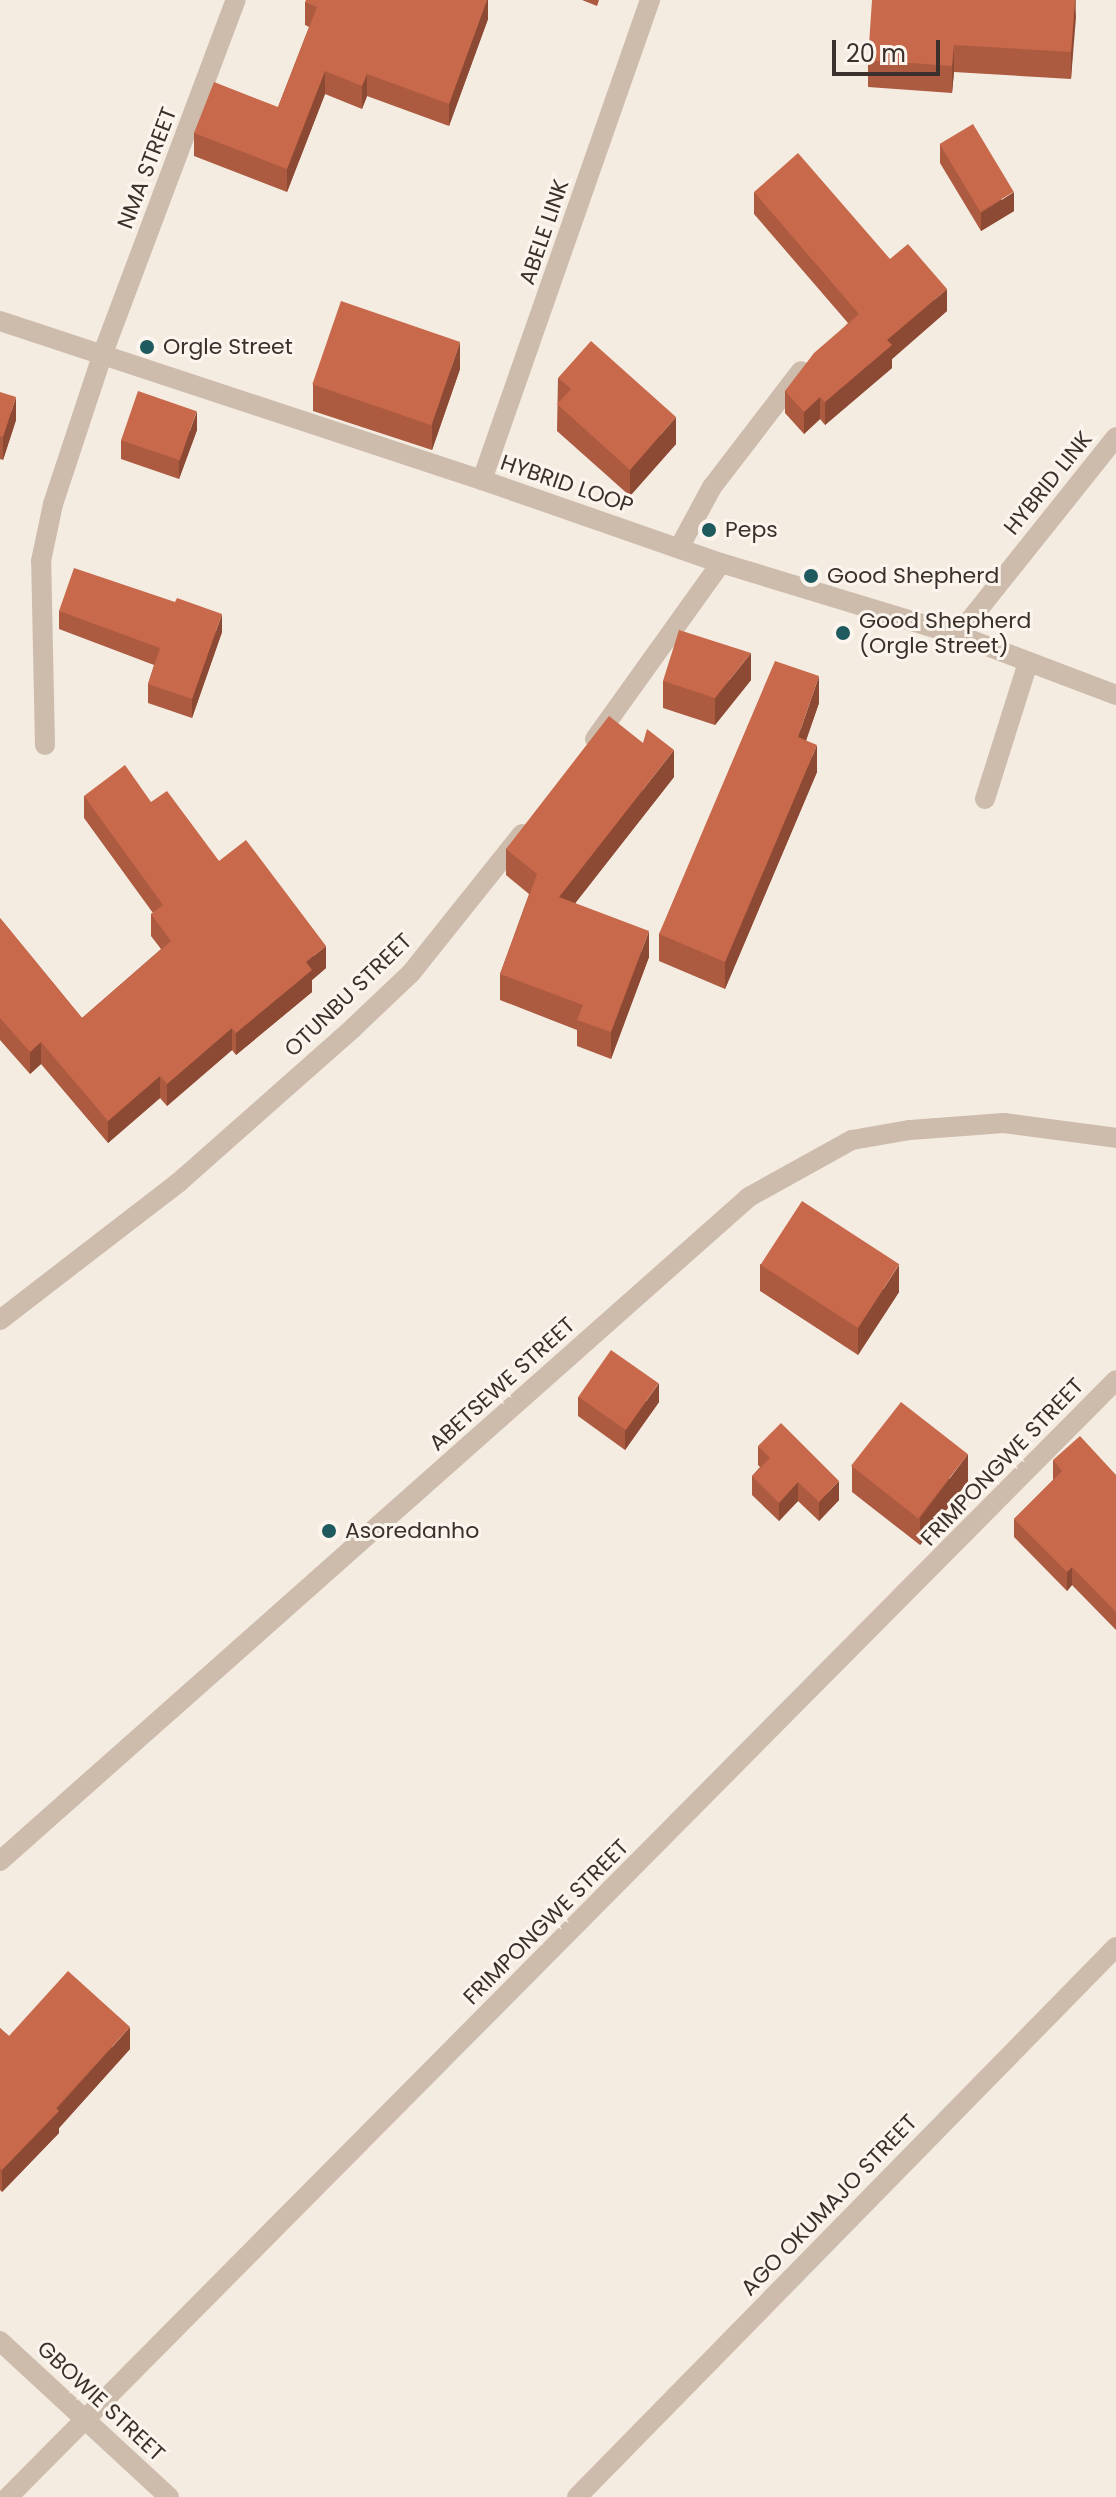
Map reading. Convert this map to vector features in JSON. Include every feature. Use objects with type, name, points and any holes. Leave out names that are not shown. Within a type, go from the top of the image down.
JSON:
[{"type":"street","name":"NMA STREET","points":[[45,745],[41,561],[53,504],[103,353],[236,0]]},
{"type":"street","name":"ABELE LINK","points":[[482,480],[650,0]]},
{"type":"street","name":"HYBRID LOOP","points":[[0,321],[482,480],[721,563],[958,635],[1116,695]]},
{"type":"street","points":[[679,548],[712,487],[802,370]]},
{"type":"street","name":"HYBRID LINK","points":[[958,635],[1116,437]]},
{"type":"street","points":[[582,759],[721,563]]},
{"type":"street","points":[[985,799],[1028,663]]},
{"type":"street","name":"OTUNBU STREET","points":[[0,1320],[178,1183],[353,1028],[411,973],[534,819]]},
{"type":"street","name":"ABETSEWE STREET","points":[[0,1861],[749,1197],[852,1140],[910,1130],[1004,1123],[1116,1138]]},
{"type":"street","name":"FRIMPONGWE STREET","points":[[8,2497],[1116,1380]]},
{"type":"street","name":"AGO OKUMAJO STREET","points":[[577,2497],[1116,1947]]},
{"type":"street","name":"GBOWIE STREET","points":[[0,2341],[169,2497]]},
{"type":"building","points":[[306,0],[487,0],[449,104],[367,74],[362,86],[325,71],[287,169],[194,133],[214,82],[278,107],[317,7]]},
{"type":"building","points":[[872,0],[1075,0],[1071,52],[954,45],[952,66],[868,60]]},
{"type":"building","points":[[973,124],[1014,192],[980,212],[940,144]]},
{"type":"building","points":[[798,153],[890,259],[908,244],[947,289],[887,340],[892,345],[825,402],[820,397],[804,412],[785,391],[814,353],[859,314],[754,192]]},
{"type":"building","points":[[341,301],[460,342],[431,425],[312,384]]},
{"type":"building","points":[[591,341],[676,417],[630,470],[557,404],[571,389],[558,378]]},
{"type":"building","points":[[138,391],[197,411],[180,460],[121,440]]},
{"type":"building","points":[[0,392],[16,397],[3,437],[0,436]]},
{"type":"building","points":[[74,568],[175,602],[177,598],[222,614],[192,699],[148,684],[160,648],[59,611]]},
{"type":"building","points":[[679,630],[751,653],[715,698],[663,681]]},
{"type":"building","points":[[775,661],[819,676],[798,737],[817,745],[725,962],[659,934]]},
{"type":"building","points":[[609,716],[643,743],[647,729],[674,750],[559,897],[649,931],[611,1032],[577,1020],[583,1005],[500,974],[537,874],[506,849]]},
{"type":"building","points":[[125,765],[151,802],[167,791],[219,861],[246,840],[326,946],[306,962],[312,970],[236,1033],[232,1028],[167,1084],[160,1076],[108,1121],[41,1042],[30,1052],[0,1018],[0,918],[82,1018],[171,941],[151,914],[163,905],[84,796]]},
{"type":"building","points":[[802,1201],[899,1264],[858,1328],[761,1265]]},
{"type":"building","points":[[611,1350],[659,1383],[626,1430],[578,1397]]},
{"type":"building","points":[[901,1402],[968,1454],[918,1518],[851,1466]]},
{"type":"building","points":[[781,1423],[839,1481],[819,1502],[798,1482],[779,1503],[752,1476],[770,1458],[758,1446]]},
{"type":"building","points":[[1080,1436],[1116,1475],[1116,1612],[1072,1567],[1067,1572],[1014,1519],[1062,1471],[1053,1460]]},
{"type":"building","points":[[68,1971],[130,2027],[56,2108],[59,2111],[2,2170],[0,2028],[9,2036]]},
{"type":"place","name":"Orgle Street","points":[[147,347]]},
{"type":"place","name":"Peps","points":[[709,530]]},
{"type":"place","name":"Good Shepherd","points":[[811,576]]},
{"type":"place","name":"Good Shepherd (Orgle Street)","points":[[843,633]]},
{"type":"place","name":"Asoredanho","points":[[329,1531]]}]
